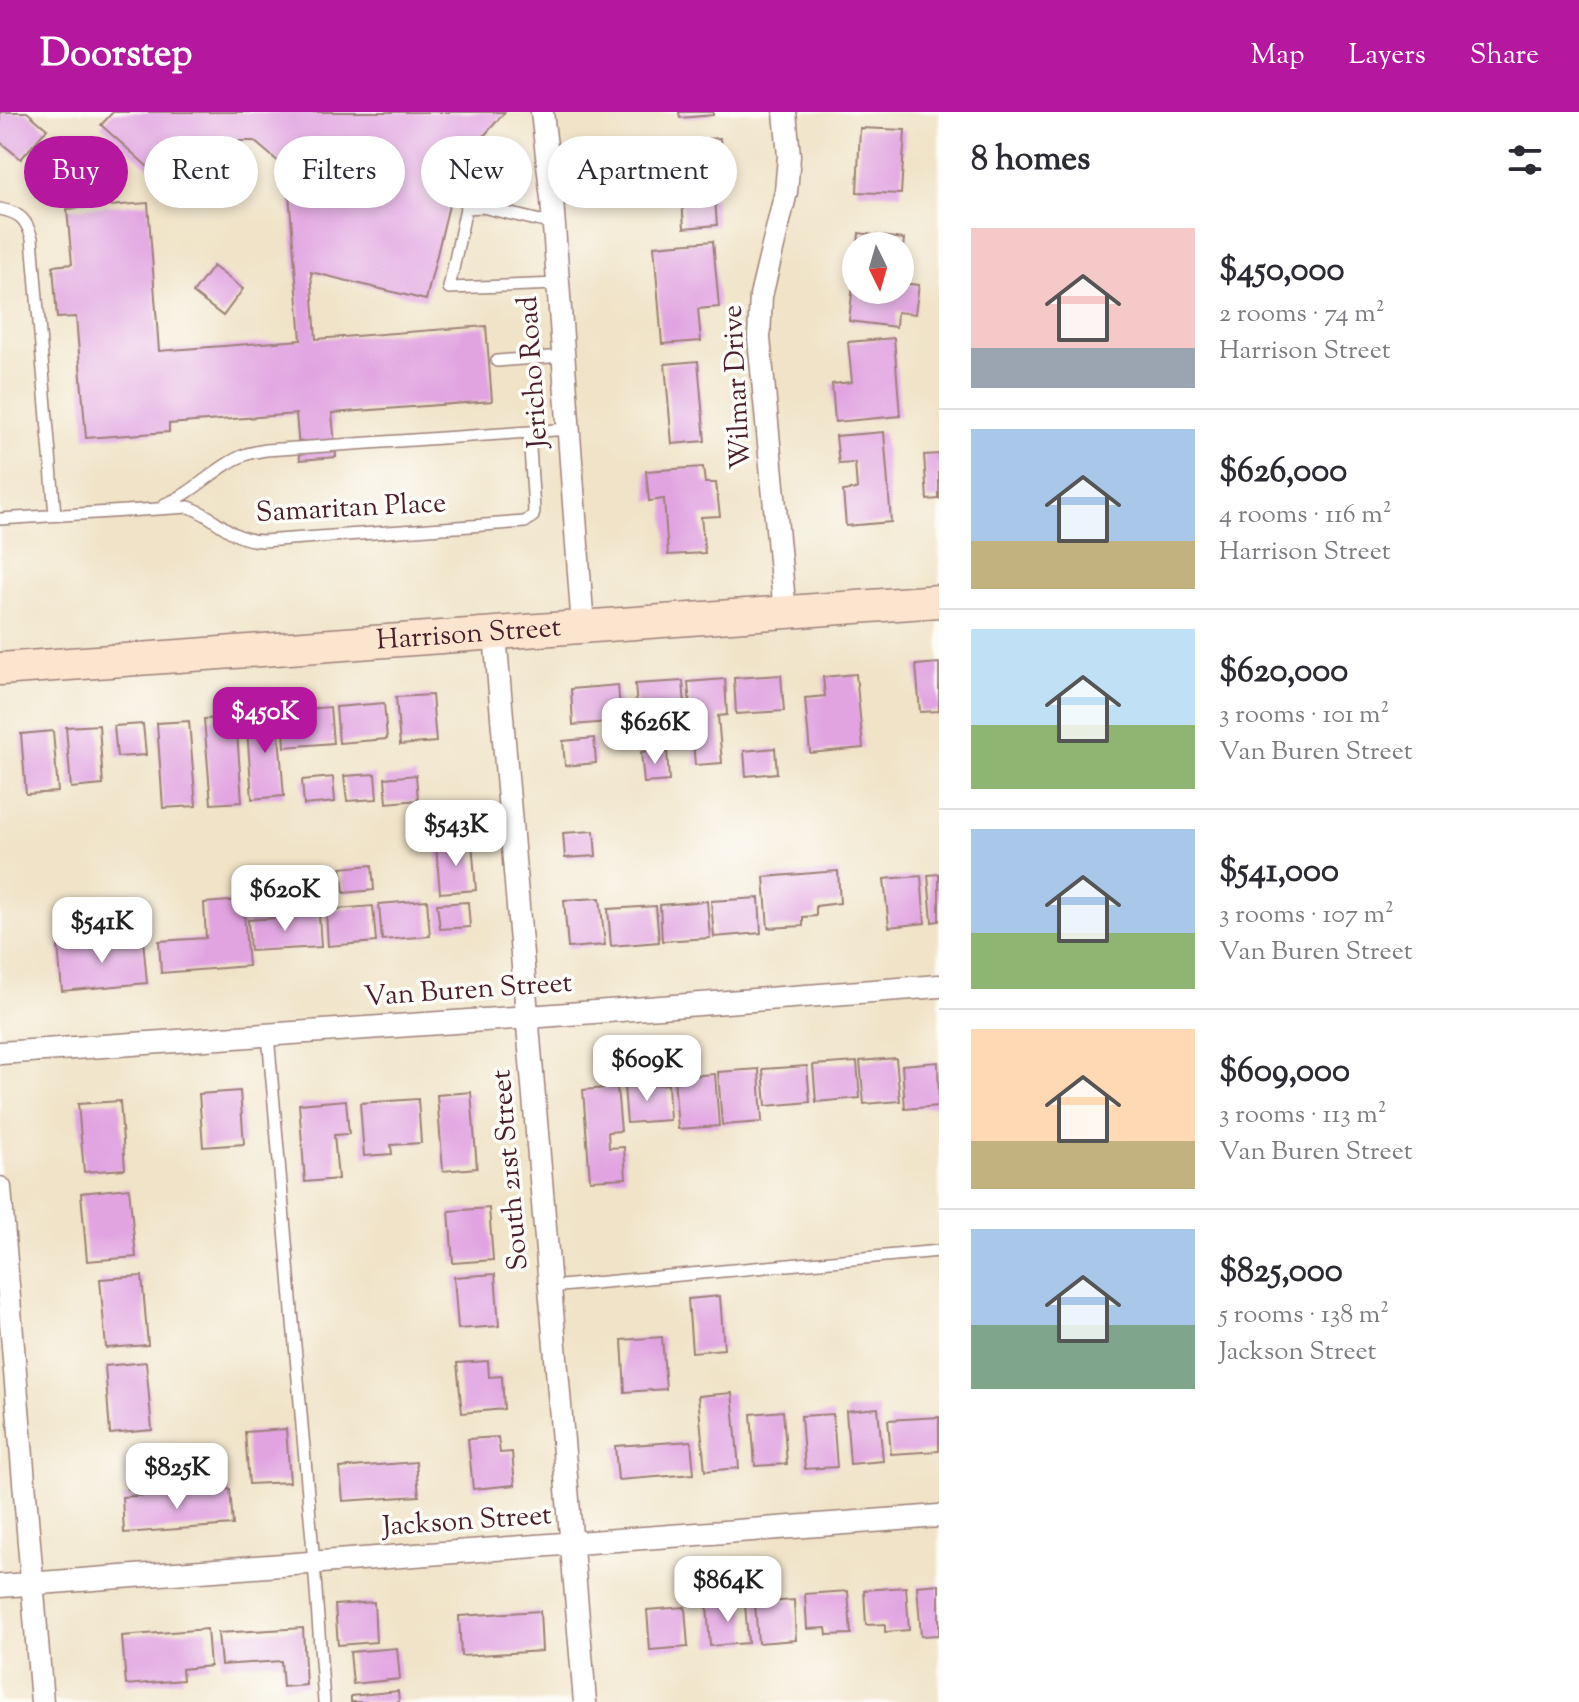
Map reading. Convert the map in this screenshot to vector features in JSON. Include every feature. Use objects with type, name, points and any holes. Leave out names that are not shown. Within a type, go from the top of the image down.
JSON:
[{"type":"street","name":"Jericho Road","points":[[542,112],[583,628]]},
{"type":"street","name":"Wilmar Drive","points":[[785,112],[789,156],[786,192],[761,296],[759,338],[785,613]]},
{"type":"street","name":"Harrison Street","points":[[0,669],[939,601]]},
{"type":"street","name":"South 21st Street","points":[[495,634],[585,1702]]},
{"type":"street","name":"Van Buren Street","points":[[0,1053],[939,986]]},
{"type":"street","points":[[0,1188],[42,1702]]},
{"type":"street","name":"Jackson Street","points":[[0,1586],[939,1516]]},
{"type":"lane","points":[[553,224],[482,207],[466,208],[449,288],[558,284]]},
{"type":"lane","points":[[0,209],[16,212],[28,224],[32,238],[55,515]]},
{"type":"lane","points":[[497,361],[563,356]]},
{"type":"lane","points":[[153,508],[175,500],[246,454],[266,450],[568,429]]},
{"type":"lane","name":"Samaritan Place","points":[[0,519],[189,507],[215,519],[239,538],[248,541],[525,522],[533,516],[534,510],[529,432]]},
{"type":"lane","points":[[268,1035],[324,1702]]},
{"type":"lane","points":[[550,1287],[939,1251]]},
{"type":"building","points":[[0,112],[27,112],[47,129],[41,136],[24,136],[24,156],[21,159],[0,142]]},
{"type":"building","points":[[113,112],[505,112],[484,136],[421,136],[421,208],[448,208],[426,300],[311,272],[316,339],[486,326],[492,401],[332,413],[336,457],[300,460],[296,414],[169,424],[169,432],[86,438],[76,317],[57,318],[53,266],[72,264],[67,209],[128,208],[128,204],[144,203],[144,208],[148,208],[159,351],[301,340],[290,208],[405,208],[405,136],[274,136],[274,158],[258,144],[258,136],[144,136],[144,163],[128,149],[128,136],[113,136],[101,125]]},
{"type":"building","points":[[679,112],[713,112],[713,115],[680,118]]},
{"type":"building","points":[[860,128],[905,130],[901,194],[857,192]]},
{"type":"building","points":[[683,208],[716,208],[717,225],[684,228]]},
{"type":"building","points":[[713,241],[719,307],[698,309],[701,341],[662,344],[654,246]]},
{"type":"building","points":[[213,266],[243,289],[223,316],[193,293]]},
{"type":"building","points":[[914,284],[919,285],[915,314],[897,312],[896,327],[849,321],[851,304],[914,304]]},
{"type":"building","points":[[894,338],[900,416],[835,422],[832,384],[852,382],[848,342]]},
{"type":"building","points":[[698,361],[705,441],[672,444],[665,364]]},
{"type":"building","points":[[884,432],[891,522],[846,526],[843,491],[857,489],[855,463],[839,464],[836,436]]},
{"type":"building","points":[[939,454],[939,499],[927,500],[924,455]]},
{"type":"building","points":[[703,467],[705,483],[716,483],[720,516],[701,517],[705,553],[668,555],[664,499],[649,501],[646,471]]},
{"type":"building","points":[[939,663],[939,711],[920,712],[916,665]]},
{"type":"building","points":[[856,674],[863,748],[810,753],[805,698],[825,696],[823,677]]},
{"type":"building","points":[[781,675],[784,711],[736,714],[734,678]]},
{"type":"building","points":[[725,679],[727,715],[718,716],[722,763],[695,765],[688,682]]},
{"type":"building","points":[[683,681],[686,717],[638,720],[635,684]]},
{"type":"building","points":[[618,685],[621,721],[573,725],[571,689]]},
{"type":"building","points":[[432,695],[436,742],[400,745],[396,697]]},
{"type":"building","points":[[384,703],[387,739],[339,743],[336,707]]},
{"type":"building","points":[[330,707],[333,743],[285,747],[283,711]]},
{"type":"building","points":[[277,711],[284,796],[252,799],[246,714]]},
{"type":"building","points":[[236,717],[242,802],[211,804],[204,719]]},
{"type":"building","points":[[189,721],[196,806],[163,808],[157,723]]},
{"type":"building","points":[[143,724],[146,755],[117,757],[114,726]]},
{"type":"building","points":[[99,725],[103,785],[71,788],[66,727]]},
{"type":"building","points":[[53,731],[58,792],[26,794],[21,734]]},
{"type":"building","points":[[594,738],[596,763],[565,766],[563,741]]},
{"type":"building","points":[[775,748],[777,773],[746,776],[744,751]]},
{"type":"building","points":[[667,750],[669,781],[644,783],[641,752]]},
{"type":"building","points":[[375,774],[377,799],[347,801],[344,776]]},
{"type":"building","points":[[416,775],[418,800],[387,803],[385,778]]},
{"type":"building","points":[[333,777],[335,802],[304,805],[302,780]]},
{"type":"building","points":[[594,831],[596,856],[565,858],[563,833]]},
{"type":"building","points":[[472,842],[476,890],[440,893],[436,845]]},
{"type":"building","points":[[372,865],[374,890],[344,893],[341,868]]},
{"type":"building","points":[[838,871],[840,903],[816,906],[816,916],[803,917],[803,926],[768,928],[764,877]]},
{"type":"building","points":[[939,874],[939,921],[932,922],[928,875]]},
{"type":"building","points":[[921,876],[925,923],[889,927],[884,879]]},
{"type":"building","points":[[600,898],[605,945],[568,948],[564,900]]},
{"type":"building","points":[[759,898],[761,933],[714,937],[711,901]]},
{"type":"building","points":[[243,900],[248,966],[161,973],[159,941],[206,938],[204,903]]},
{"type":"building","points":[[427,900],[430,936],[382,940],[379,904]]},
{"type":"building","points":[[707,901],[710,938],[662,941],[660,905]]},
{"type":"building","points":[[468,902],[470,927],[440,929],[437,904]]},
{"type":"building","points":[[373,906],[376,942],[328,946],[326,910]]},
{"type":"building","points":[[656,906],[659,942],[611,946],[608,909]]},
{"type":"building","points":[[319,915],[321,947],[250,951],[248,920]]},
{"type":"building","points":[[143,939],[147,983],[62,991],[58,946]]},
{"type":"building","points":[[896,1058],[900,1101],[864,1104],[860,1061]]},
{"type":"building","points":[[857,1062],[860,1098],[816,1102],[813,1065]]},
{"type":"building","points":[[938,1062],[939,1106],[905,1109],[902,1065]]},
{"type":"building","points":[[807,1066],[810,1102],[766,1106],[763,1069]]},
{"type":"building","points":[[759,1069],[762,1122],[722,1125],[718,1072]]},
{"type":"building","points":[[715,1074],[719,1126],[678,1129],[674,1077]]},
{"type":"building","points":[[668,1084],[670,1120],[627,1123],[624,1087]]},
{"type":"building","points":[[617,1087],[621,1131],[608,1132],[609,1148],[624,1147],[626,1178],[590,1180],[583,1090]]},
{"type":"building","points":[[240,1091],[244,1144],[203,1147],[199,1094]]},
{"type":"building","points":[[471,1092],[477,1168],[443,1171],[437,1095]]},
{"type":"building","points":[[418,1099],[421,1143],[391,1145],[392,1154],[364,1156],[360,1103]]},
{"type":"building","points":[[346,1100],[349,1134],[334,1135],[338,1179],[305,1182],[299,1104]]},
{"type":"building","points":[[120,1101],[125,1169],[84,1172],[78,1104]]},
{"type":"building","points":[[129,1188],[136,1257],[87,1261],[81,1193]]},
{"type":"building","points":[[489,1208],[493,1260],[453,1263],[449,1211]]},
{"type":"building","points":[[495,1274],[499,1326],[458,1329],[454,1277]]},
{"type":"building","points":[[142,1276],[148,1345],[106,1348],[100,1279]]},
{"type":"building","points":[[720,1296],[724,1349],[692,1352],[688,1299]]},
{"type":"building","points":[[662,1337],[666,1389],[625,1392],[622,1340]]},
{"type":"building","points":[[488,1361],[489,1377],[502,1376],[504,1409],[462,1413],[457,1363]]},
{"type":"building","points":[[146,1362],[152,1430],[110,1434],[105,1366]]},
{"type":"building","points":[[732,1393],[739,1468],[705,1471],[698,1396]]},
{"type":"building","points":[[878,1408],[883,1461],[850,1464],[846,1411]]},
{"type":"building","points":[[783,1411],[787,1464],[755,1466],[751,1414]]},
{"type":"building","points":[[833,1414],[837,1467],[805,1469],[801,1416]]},
{"type":"building","points":[[939,1417],[939,1451],[891,1454],[888,1420]]},
{"type":"building","points":[[286,1429],[290,1482],[249,1484],[245,1432]]},
{"type":"building","points":[[498,1437],[500,1453],[512,1452],[515,1485],[473,1489],[468,1439]]},
{"type":"building","points":[[691,1441],[694,1474],[618,1480],[615,1446]]},
{"type":"building","points":[[185,1454],[188,1484],[127,1489],[125,1458]]},
{"type":"building","points":[[416,1462],[419,1496],[343,1501],[340,1468]]},
{"type":"building","points":[[230,1489],[233,1525],[124,1533],[122,1497]]},
{"type":"building","points":[[939,1584],[939,1635],[921,1636],[917,1586]]},
{"type":"building","points":[[906,1587],[909,1630],[885,1632],[885,1624],[866,1625],[864,1590]]},
{"type":"building","points":[[848,1591],[851,1634],[827,1635],[826,1628],[807,1629],[805,1594]]},
{"type":"building","points":[[794,1600],[796,1640],[758,1643],[755,1603]]},
{"type":"building","points":[[374,1602],[376,1642],[338,1645],[335,1605]]},
{"type":"building","points":[[745,1603],[748,1643],[710,1646],[707,1606]]},
{"type":"building","points":[[685,1607],[688,1647],[650,1650],[647,1610]]},
{"type":"building","points":[[540,1611],[542,1651],[461,1656],[459,1616]]},
{"type":"building","points":[[303,1628],[306,1685],[283,1687],[281,1661],[221,1665],[218,1633]]},
{"type":"building","points":[[207,1629],[210,1666],[182,1669],[183,1680],[126,1685],[122,1636]]},
{"type":"building","points":[[397,1648],[400,1679],[353,1684],[350,1652]]},
{"type":"building","points":[[398,1691],[399,1702],[351,1702],[351,1696]]}]
